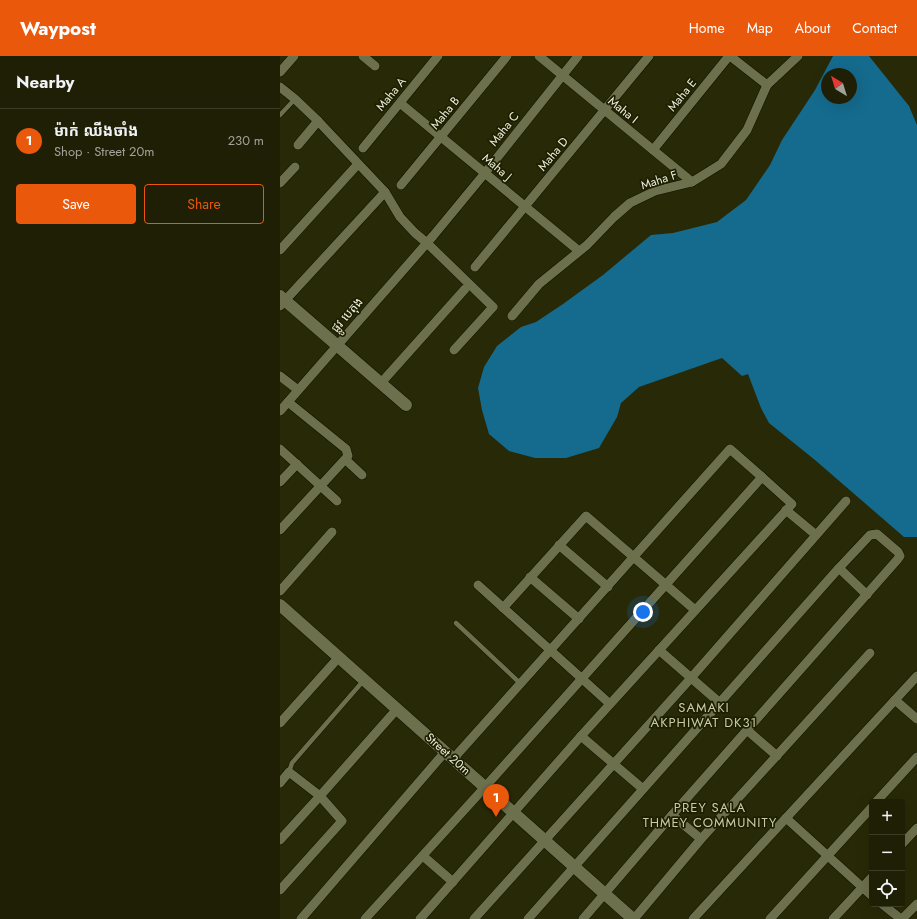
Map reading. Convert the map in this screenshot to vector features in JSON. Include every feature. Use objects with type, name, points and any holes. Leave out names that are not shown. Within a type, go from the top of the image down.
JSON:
[{"type":"street","points":[[280,72],[294,56]]},
{"type":"street","points":[[363,56],[375,66]]},
{"type":"street","name":"Maha A","points":[[363,148],[438,56]]},
{"type":"street","name":"Maha B","points":[[401,185],[507,56]]},
{"type":"street","name":"Maha I","points":[[539,56],[692,182]]},
{"type":"street","name":"Maha C","points":[[430,239],[485,173],[578,56]]},
{"type":"street","name":"Maha D","points":[[475,267],[649,56]]},
{"type":"street","points":[[730,56],[767,85]]},
{"type":"street","name":"Maha E","points":[[653,150],[730,56]]},
{"type":"street","name":"Maha F","points":[[512,316],[539,284],[587,245],[630,203],[655,191],[692,182],[721,164],[747,130],[767,85],[798,56]]},
{"type":"street","points":[[280,87],[318,121],[384,192],[400,217],[415,233],[430,239],[493,307],[454,350]]},
{"type":"street","name":"Maha J","points":[[400,103],[579,251]]},
{"type":"street","points":[[298,145],[318,121]]},
{"type":"street","points":[[280,250],[358,164]]},
{"type":"street","points":[[280,184],[295,167]]},
{"type":"street","points":[[384,192],[282,301],[406,405]]},
{"type":"street","name":"ផ្លូវ បេតុង","points":[[280,411],[430,239]]},
{"type":"street","points":[[381,383],[465,289]]},
{"type":"street","points":[[280,376],[298,390]]},
{"type":"street","points":[[280,530],[346,460],[348,456],[346,449],[288,402]]},
{"type":"street","points":[[280,449],[337,501]]},
{"type":"street","points":[[301,919],[449,755],[521,684],[730,450],[792,504],[581,736],[420,919]]},
{"type":"street","points":[[346,460],[362,475]]},
{"type":"street","points":[[280,482],[297,464]]},
{"type":"street","points":[[365,919],[762,477]]},
{"type":"street","points":[[474,919],[691,678],[846,501]]},
{"type":"street","points":[[786,510],[816,535]]},
{"type":"street","points":[[503,608],[586,516],[695,610]]},
{"type":"street","points":[[280,591],[332,532]]},
{"type":"street","points":[[528,919],[839,568],[870,535],[877,534],[898,552],[900,556],[898,560],[672,815],[583,919]]},
{"type":"street","points":[[560,545],[608,586]]},
{"type":"street","points":[[839,568],[867,595]]},
{"type":"street","points":[[530,577],[578,619]]},
{"type":"street","points":[[478,585],[610,704]]},
{"type":"street","name":"Street 20m","points":[[280,605],[633,919]]},
{"type":"street","points":[[659,650],[720,703]]},
{"type":"street","points":[[633,919],[701,839],[870,653]]},
{"type":"street","points":[[280,723],[339,657]]},
{"type":"street","points":[[693,919],[917,676]]},
{"type":"street","points":[[895,700],[917,719]]},
{"type":"street","points":[[280,840],[397,709]]},
{"type":"street","points":[[747,730],[777,756]]},
{"type":"street","points":[[581,736],[643,789]]},
{"type":"street","points":[[879,799],[917,758]]},
{"type":"street","points":[[280,783],[289,772],[320,796],[342,822],[280,890]]},
{"type":"street","points":[[770,919],[869,810]]},
{"type":"street","points":[[672,815],[701,839]]},
{"type":"street","points":[[786,818],[869,894]]},
{"type":"street","points":[[905,841],[917,828]]},
{"type":"street","points":[[423,856],[453,882]]},
{"type":"street","points":[[833,919],[869,880]]},
{"type":"street","points":[[886,907],[902,919],[917,904]]},
{"type":"lane","points":[[280,115],[295,99]]},
{"type":"lane","points":[[456,623],[521,684]]},
{"type":"lane","points":[[289,772],[292,763],[364,680]]},
{"type":"water","points":[[833,56],[869,56],[909,106],[917,125],[917,537],[904,537],[815,460],[769,423],[761,408],[748,374],[742,376],[722,358],[639,387],[621,403],[617,417],[599,448],[566,458],[535,458],[509,451],[489,434],[482,410],[478,388],[484,367],[497,346],[521,327],[536,322],[563,304],[603,275],[651,235],[673,233],[717,222],[746,200],[770,165],[782,140],[821,79],[821,104],[857,104],[857,68],[827,68]]},
{"type":"place","name":"ម៉ាក់ ឈីងចាំង","points":[[496,817]]},
{"type":"district","name":"SAMAKI AKPHIWAT DK31","points":[[704,714]]},
{"type":"district","name":"PREY SALA THMEY COMMUNITY","points":[[710,814]]}]
